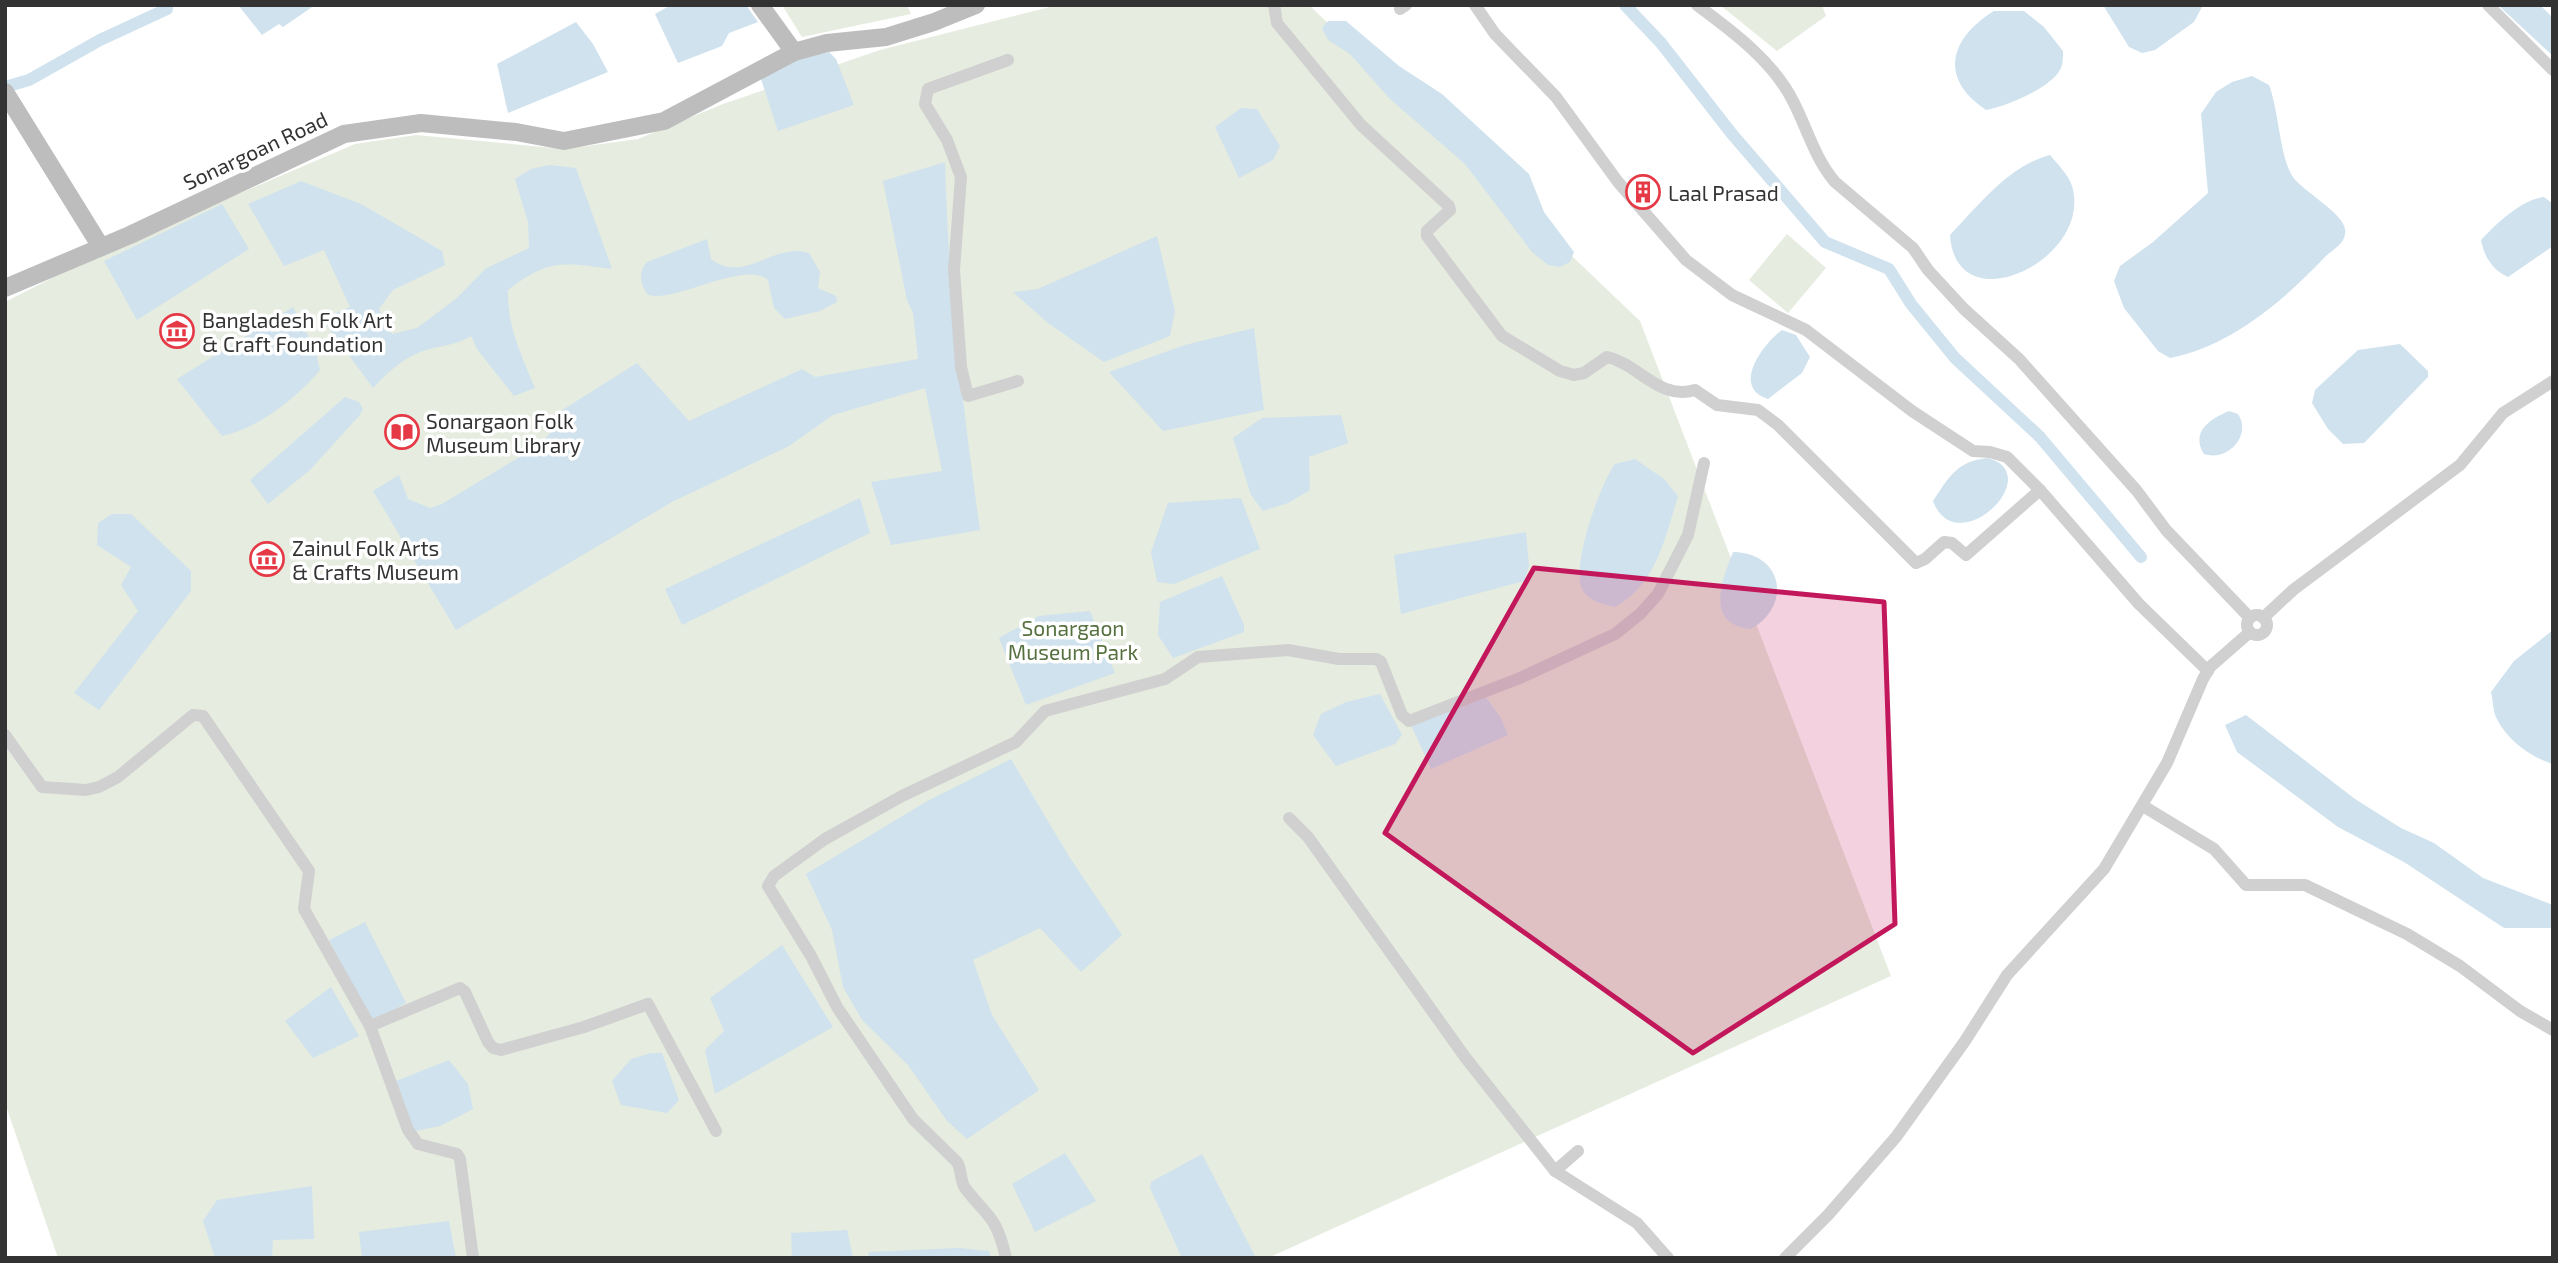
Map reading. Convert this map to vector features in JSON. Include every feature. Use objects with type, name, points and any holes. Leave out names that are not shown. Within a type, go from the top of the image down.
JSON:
[{"type":"main road","points":[[760,5],[794,52]]},
{"type":"main road","name":"Sonargoan Road","points":[[5,288],[101,247],[344,134],[421,123],[516,132],[564,141],[664,121],[794,52],[827,43],[886,37],[976,5]]},
{"type":"main road","points":[[5,92],[101,247]]},
{"type":"street","points":[[1274,5],[1277,23],[1352,115],[1449,206],[1450,210],[1427,231],[1427,236],[1502,336],[1560,371],[1574,375],[1584,373],[1607,356],[1619,359],[1654,384],[1676,394],[1695,390],[1717,405],[1758,410],[1778,425],[1916,563],[1925,559],[1944,542],[1952,543],[1966,555],[2040,490]]},
{"type":"street","points":[[1475,5],[1495,34],[1556,97],[1618,181],[1686,260],[1732,295],[1806,331],[1912,411],[1973,452],[1990,452],[2007,457],[2040,490],[2138,604],[2208,671]]},
{"type":"street","points":[[1697,5],[1729,29],[1766,64],[1791,97],[1825,171],[1835,183],[1913,248],[1928,270],[1964,309],[2019,359],[2103,452],[2166,530],[2266,624],[2263,633],[2257,635],[2250,632],[2208,671],[2167,763],[2104,869],[2007,975],[1965,1041],[1896,1137],[1828,1215],[1785,1258]]},
{"type":"street","points":[[2488,5],[2553,70]]},
{"type":"street","points":[[1008,60],[928,89],[925,104],[947,140],[961,177],[954,270],[961,367],[968,396],[1018,381]]},
{"type":"street","points":[[2257,618],[2460,465],[2503,413],[2553,381]]},
{"type":"street","points":[[1006,1258],[999,1227],[962,1185],[962,1171],[957,1162],[913,1119],[837,1007],[811,956],[768,886],[774,876],[825,839],[891,802],[1016,742],[1045,711],[1165,679],[1198,657],[1288,650],[1339,659],[1376,659],[1381,662],[1402,715],[1409,721],[1520,678],[1615,634],[1658,594],[1688,535],[1704,463]]},
{"type":"street","points":[[5,735],[42,787],[86,790],[118,777],[193,715],[203,716],[309,871],[304,909],[370,1026],[415,1141],[457,1154],[460,1159],[473,1258]]},
{"type":"street","points":[[2143,806],[2214,849],[2246,885],[2305,885],[2407,934],[2460,966],[2520,1011],[2553,1030]]},
{"type":"street","points":[[1289,818],[1308,837],[1465,1057],[1555,1171],[1637,1223],[1668,1258]]},
{"type":"street","points":[[370,1026],[460,988],[465,992],[488,1042],[493,1048],[501,1050],[584,1027],[648,1004],[716,1131]]},
{"type":"street","points":[[1555,1171],[1578,1151]]},
{"type":"highlighted area","points":[[1534,568],[1884,602],[1895,924],[1693,1053],[1385,833]]},
{"type":"green space","points":[[782,5],[907,5],[911,14],[802,37]]},
{"type":"green space","name":"Sonargaon Museum Park","points":[[1058,5],[1309,5],[1640,321],[1891,976],[1268,1258],[58,1258],[5,1103],[5,302],[107,250],[355,144],[416,135],[565,149],[638,139],[723,104],[880,50]]},
{"type":"green space","points":[[1720,5],[1822,5],[1826,16],[1777,51]]},
{"type":"green space","points":[[1787,234],[1826,268],[1788,313],[1749,280]]},
{"type":"water","points":[[238,5],[315,5],[283,27],[279,24],[262,35]]},
{"type":"water","points":[[671,5],[746,5],[758,22],[729,33],[722,46],[678,63],[655,14]]},
{"type":"water","points":[[2103,5],[2203,5],[2194,22],[2155,50],[2142,53],[2129,47]]},
{"type":"water","points":[[2498,5],[2540,5],[2553,18],[2553,56]]},
{"type":"water","points":[[1994,11],[2024,11],[2044,27],[2063,51],[2063,60],[2056,75],[2039,89],[2005,105],[1986,110],[1971,98],[1961,85],[1955,59],[1967,33]]},
{"type":"water","points":[[1328,21],[1346,21],[1399,66],[1442,94],[1529,174],[1544,212],[1574,252],[1570,262],[1560,267],[1548,265],[1532,252],[1465,164],[1390,99],[1350,54],[1328,40],[1322,28]]},
{"type":"water","points":[[576,22],[593,44],[608,72],[508,113],[497,64]]},
{"type":"water","points":[[829,52],[836,59],[854,105],[778,131],[760,76],[795,59]]},
{"type":"water","points":[[2252,76],[2269,85],[2285,159],[2293,177],[2338,216],[2345,229],[2344,238],[2292,290],[2255,320],[2214,343],[2170,358],[2158,351],[2124,308],[2114,281],[2120,266],[2153,242],[2208,193],[2201,114],[2216,92],[2232,82]]},
{"type":"water","points":[[1241,108],[1257,109],[1280,146],[1273,160],[1239,178],[1215,127]]},
{"type":"water","points":[[2050,155],[2072,186],[2073,213],[2063,237],[2045,258],[2022,272],[1997,279],[1975,276],[1958,262],[1950,235],[1983,199],[2008,177],[2035,160]]},
{"type":"water","points":[[945,162],[957,347],[980,530],[891,545],[871,482],[942,471],[925,388],[833,415],[789,446],[672,502],[456,630],[373,491],[399,475],[408,499],[430,508],[442,504],[541,444],[550,433],[556,414],[637,363],[689,421],[802,369],[815,377],[918,359],[913,313],[907,300],[883,181]]},
{"type":"water","points":[[549,165],[576,168],[612,269],[557,265],[535,272],[508,290],[512,328],[535,388],[514,396],[477,349],[471,336],[412,356],[394,368],[373,388],[322,319],[350,307],[324,250],[284,266],[248,204],[301,181],[361,204],[442,251],[445,265],[393,290],[379,309],[392,334],[417,328],[457,298],[485,269],[529,248],[528,222],[515,179],[531,169]]},
{"type":"water","points":[[2544,197],[2553,204],[2553,246],[2508,277],[2497,271],[2490,262],[2481,240],[2518,207]]},
{"type":"water","points":[[222,204],[249,249],[137,320],[104,261]]},
{"type":"water","points":[[1157,236],[1175,311],[1170,336],[1104,362],[1048,323],[1013,292],[1038,289]]},
{"type":"water","points":[[707,239],[711,259],[723,266],[748,265],[796,251],[809,253],[820,272],[818,288],[836,296],[837,302],[820,311],[785,319],[774,308],[768,280],[757,275],[725,278],[672,294],[647,294],[641,278],[647,262]]},
{"type":"water","points":[[293,307],[315,349],[320,370],[276,411],[249,426],[222,436],[177,379]]},
{"type":"water","points":[[1254,328],[1264,410],[1163,431],[1109,372],[1185,345]]},
{"type":"water","points":[[1782,330],[1796,335],[1810,357],[1802,373],[1768,399],[1757,393],[1751,376],[1759,355]]},
{"type":"water","points":[[2400,344],[2428,371],[2428,377],[2364,443],[2343,444],[2328,429],[2312,403],[2315,390],[2358,350]]},
{"type":"water","points":[[345,397],[359,402],[363,409],[359,416],[310,470],[268,504],[250,480]]},
{"type":"water","points":[[2229,411],[2238,414],[2242,422],[2240,438],[2235,445],[2221,454],[2204,454],[2199,439],[2204,427]]},
{"type":"water","points":[[1341,415],[1348,443],[1309,457],[1310,490],[1288,503],[1263,511],[1251,495],[1233,438],[1262,418]]},
{"type":"water","points":[[1988,458],[2004,467],[2008,481],[2003,495],[1992,509],[1976,519],[1960,523],[1944,518],[1933,501],[1944,485],[1961,467]]},
{"type":"water","points":[[1635,459],[1664,479],[1678,496],[1663,544],[1650,573],[1629,598],[1615,607],[1588,597],[1582,589],[1580,563],[1595,506],[1609,474],[1615,464]]},
{"type":"water","points":[[860,498],[870,533],[682,625],[665,589]]},
{"type":"water","points":[[1241,498],[1260,549],[1174,584],[1157,582],[1151,552],[1168,503]]},
{"type":"water","points":[[112,514],[131,514],[191,571],[191,591],[99,710],[74,693],[138,611],[121,585],[131,567],[97,545],[98,523]]},
{"type":"water","points":[[1526,532],[1529,566],[1524,581],[1401,614],[1394,555]]},
{"type":"water","points":[[1733,552],[1763,561],[1772,571],[1776,582],[1777,595],[1773,607],[1764,619],[1751,629],[1736,625],[1727,619],[1722,610],[1721,587]]},
{"type":"water","points":[[1222,576],[1244,625],[1244,632],[1173,658],[1158,635],[1160,602]]},
{"type":"water","points":[[1090,611],[1115,673],[1026,705],[999,638],[1039,616]]},
{"type":"water","points":[[2553,630],[2553,764],[2529,753],[2507,734],[2496,716],[2491,692],[2514,661]]},
{"type":"water","points":[[1483,693],[1501,718],[1508,735],[1431,769],[1411,725]]},
{"type":"water","points":[[1380,694],[1402,735],[1395,744],[1336,766],[1313,735],[1321,714],[1346,702]]},
{"type":"water","points":[[2246,715],[2355,799],[2401,828],[2434,843],[2483,878],[2553,905],[2553,928],[2504,928],[2404,862],[2338,827],[2237,752],[2225,725]]},
{"type":"water","points":[[1011,759],[1070,858],[1122,935],[1081,972],[1040,928],[973,960],[992,1015],[1039,1090],[967,1139],[947,1121],[908,1065],[862,1020],[843,987],[832,930],[806,874],[929,800]]},
{"type":"water","points":[[365,922],[406,1003],[372,1022],[329,940]]},
{"type":"water","points":[[782,945],[833,1027],[715,1094],[705,1050],[724,1031],[710,998]]},
{"type":"water","points":[[331,987],[359,1036],[313,1058],[285,1021]]},
{"type":"water","points":[[662,1053],[679,1100],[667,1113],[621,1105],[612,1081],[631,1059]]},
{"type":"water","points":[[449,1060],[468,1084],[473,1109],[440,1126],[415,1131],[402,1107],[396,1081]]},
{"type":"water","points":[[1065,1153],[1096,1201],[1035,1232],[1012,1184]]},
{"type":"water","points":[[1202,1154],[1256,1258],[1182,1258],[1150,1188],[1151,1182]]},
{"type":"water","points":[[312,1186],[314,1239],[273,1240],[272,1258],[215,1258],[203,1221],[217,1200]]},
{"type":"water","points":[[449,1221],[456,1258],[362,1258],[359,1232]]},
{"type":"water","points":[[847,1230],[853,1258],[792,1258],[791,1233]]},
{"type":"water","points":[[959,1248],[989,1251],[991,1258],[868,1258],[869,1252]]},
{"type":"waterway","points":[[5,87],[29,80],[100,40],[167,9],[167,5]]},
{"type":"waterway","points":[[1625,5],[1661,43],[1732,134],[1825,242],[1889,269],[1911,304],[1955,358],[2040,437],[2141,557]]},
{"type":"place","name":"Laal Prasad","points":[[1643,192]]},
{"type":"place","name":"Bangladesh Folk Art & Craft Foundation","points":[[177,331]]},
{"type":"place","name":"Sonargaon Folk Museum Library","points":[[402,432]]},
{"type":"place","name":"Zainul Folk Arts & Crafts Museum","points":[[267,559]]}]
